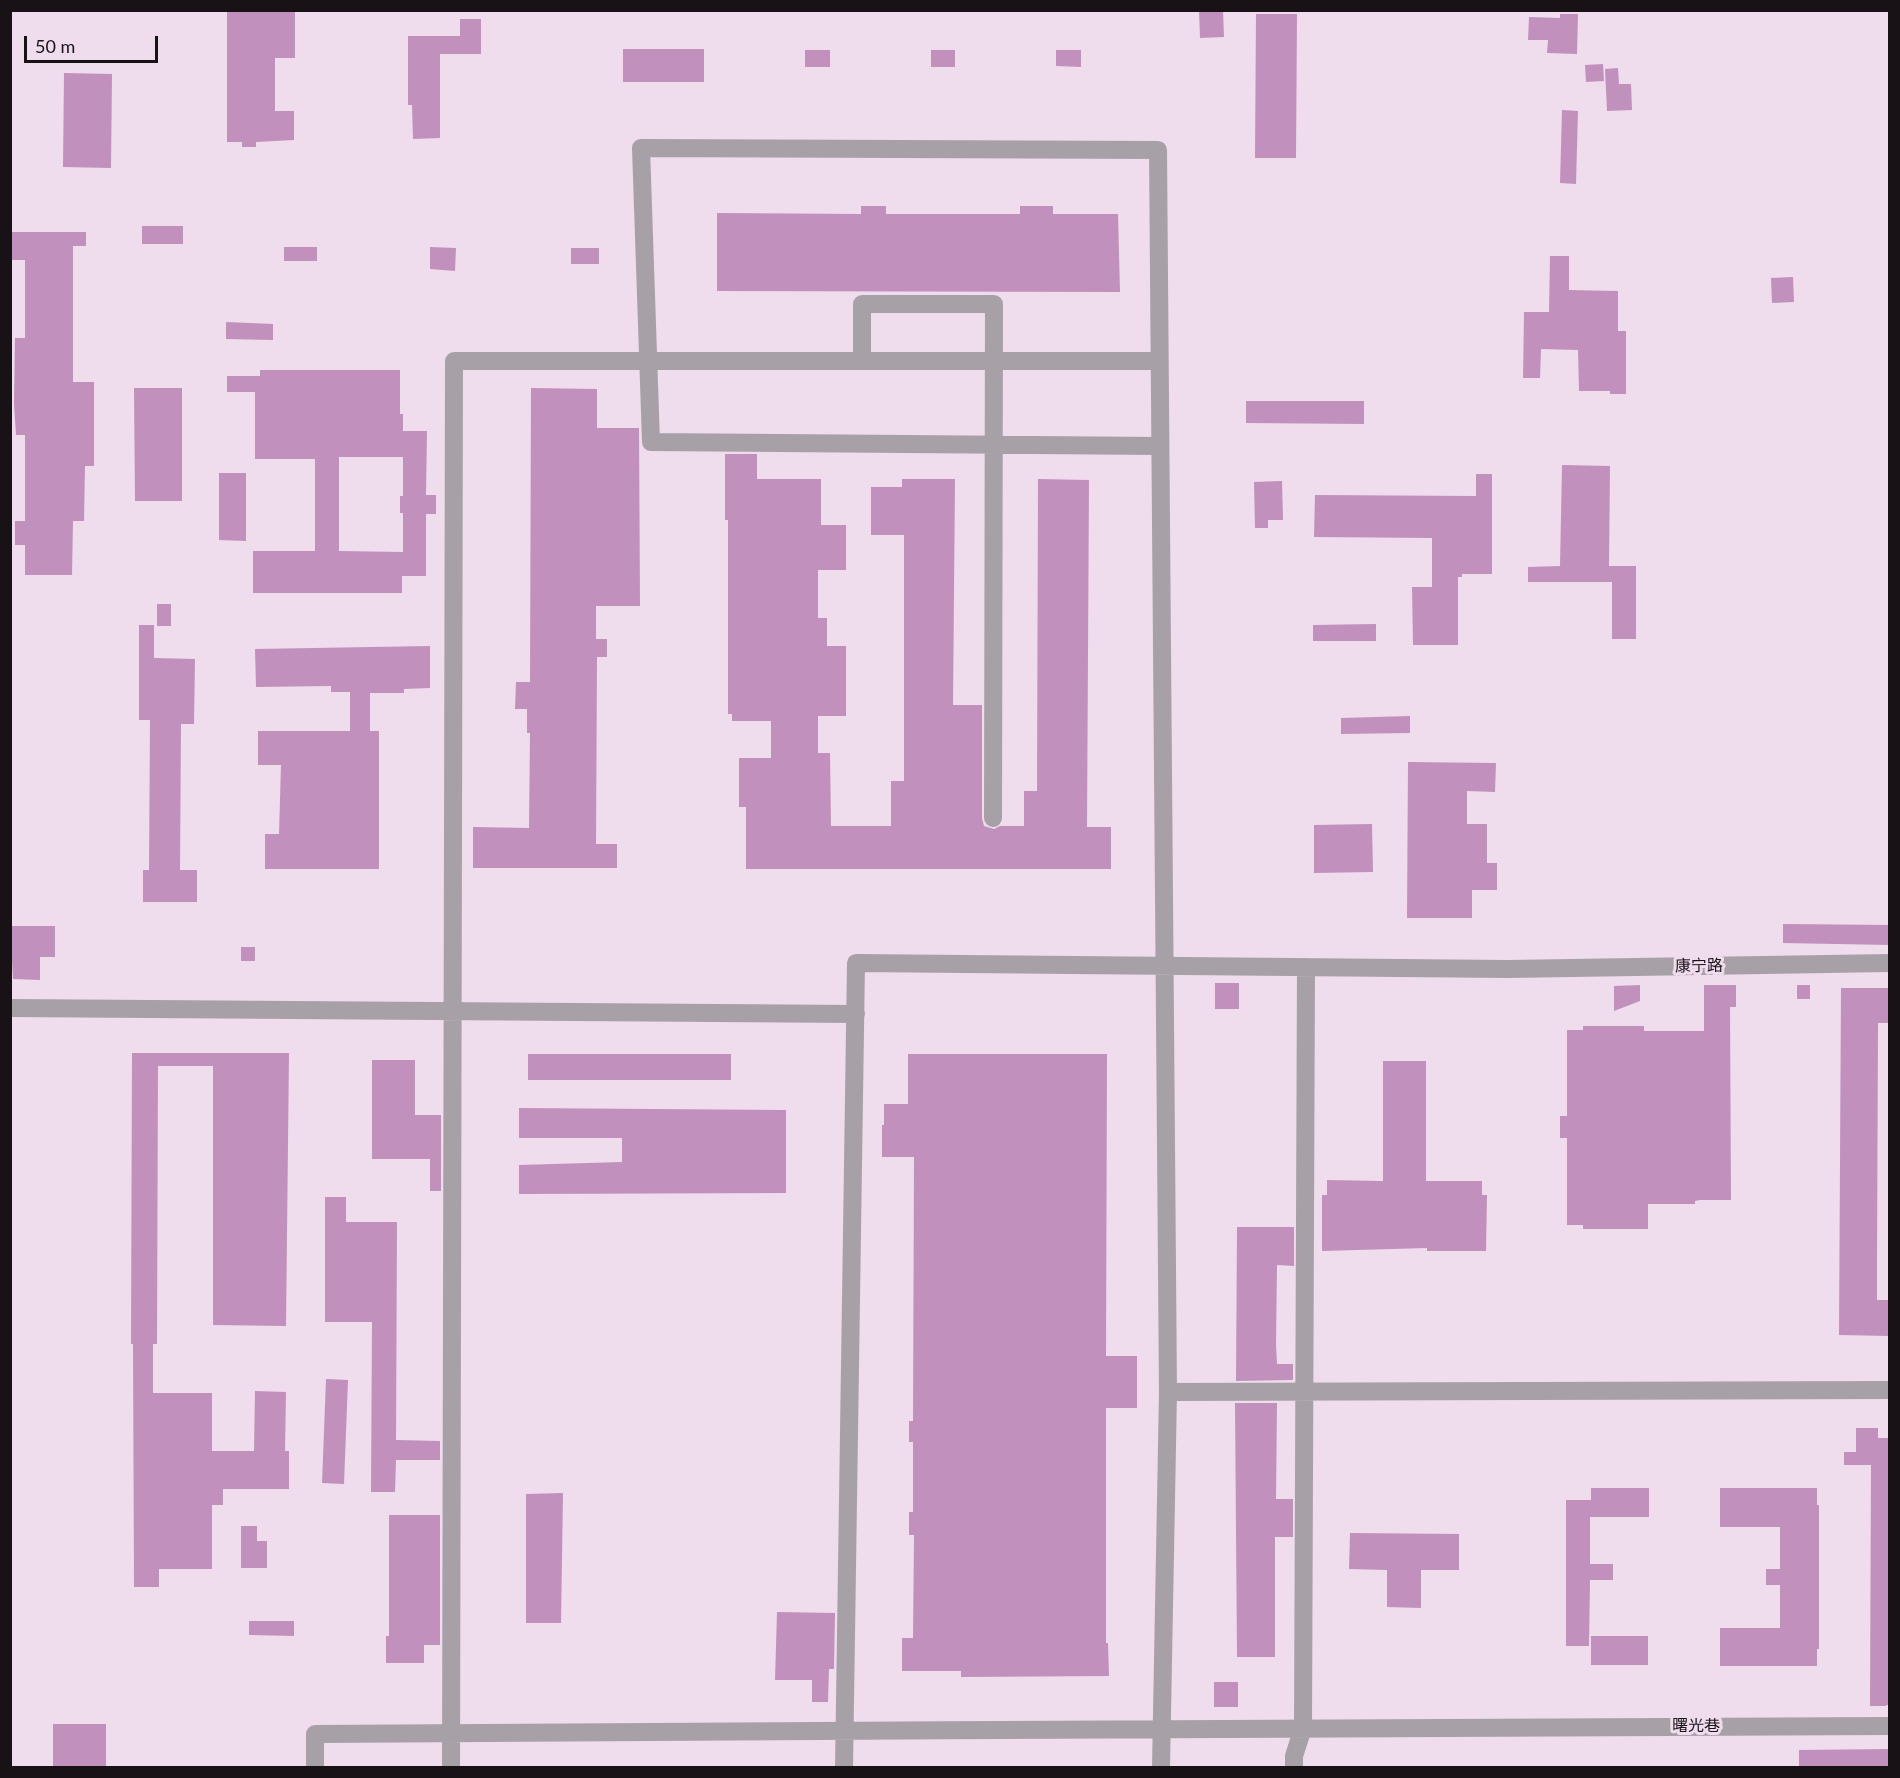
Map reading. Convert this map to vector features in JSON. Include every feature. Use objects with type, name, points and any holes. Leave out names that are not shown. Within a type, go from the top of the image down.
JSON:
[{"type":"street","points":[[1160,446],[651,442],[641,148],[1158,150],[1168,1392],[1161,1767]]},
{"type":"street","points":[[862,361],[862,304],[994,304],[993,819]]},
{"type":"street","points":[[451,1767],[453,361],[1159,361]]},
{"type":"street","name":"康宁路","points":[[856,1014],[856,963],[1508,969],[1890,963]]},
{"type":"street","points":[[1294,1767],[1294,1756],[1303,1728],[1306,967]]},
{"type":"street","points":[[10,1008],[856,1014],[844,1767]]},
{"type":"street","points":[[1168,1392],[1890,1390]]},
{"type":"street","name":"曙光巷","points":[[315,1767],[315,1734],[1503,1726],[1890,1726]]},
{"type":"building","points":[[227,10],[295,10],[295,58],[275,58],[275,111],[294,111],[294,140],[256,142],[256,147],[242,147],[242,142],[227,142]]},
{"type":"building","points":[[1199,10],[1223,10],[1224,37],[1200,38]]},
{"type":"building","points":[[1256,14],[1297,14],[1296,158],[1255,158]]},
{"type":"building","points":[[1560,14],[1578,14],[1577,54],[1547,53],[1548,40],[1528,40],[1529,17],[1560,18]]},
{"type":"building","points":[[460,19],[481,19],[481,54],[440,54],[440,138],[413,139],[412,105],[408,105],[408,36],[460,36]]},
{"type":"building","points":[[623,49],[704,49],[704,82],[623,82]]},
{"type":"building","points":[[805,50],[830,50],[830,67],[805,67]]},
{"type":"building","points":[[931,50],[955,50],[955,67],[931,67]]},
{"type":"building","points":[[1056,50],[1081,50],[1081,67],[1056,66]]},
{"type":"building","points":[[1603,64],[1604,81],[1586,82],[1585,65]]},
{"type":"building","points":[[1618,68],[1619,84],[1631,84],[1632,110],[1607,111],[1605,69]]},
{"type":"building","points":[[64,73],[112,74],[111,168],[63,167]]},
{"type":"building","points":[[1562,110],[1578,111],[1576,184],[1560,183]]},
{"type":"building","points":[[861,206],[886,206],[886,214],[1020,214],[1020,206],[1053,206],[1053,214],[1118,214],[1120,292],[717,291],[717,213],[861,214]]},
{"type":"building","points":[[142,226],[183,226],[183,244],[142,244]]},
{"type":"building","points":[[10,232],[86,232],[86,246],[73,246],[73,382],[94,382],[94,466],[85,466],[84,521],[73,521],[72,575],[25,575],[25,545],[15,545],[15,521],[25,521],[25,435],[16,435],[14,404],[15,338],[25,338],[25,260],[10,260]]},
{"type":"building","points":[[284,247],[317,247],[317,261],[284,261]]},
{"type":"building","points":[[430,247],[456,248],[455,271],[430,269]]},
{"type":"building","points":[[571,248],[599,248],[599,264],[571,264]]},
{"type":"building","points":[[1550,256],[1569,256],[1569,290],[1618,291],[1618,331],[1626,331],[1626,394],[1610,394],[1610,391],[1579,391],[1578,350],[1541,349],[1540,378],[1523,378],[1524,312],[1549,312]]},
{"type":"building","points":[[1793,277],[1794,302],[1772,303],[1771,278]]},
{"type":"building","points":[[226,322],[273,324],[273,340],[226,339]]},
{"type":"building","points":[[260,370],[400,370],[400,414],[403,414],[403,431],[427,431],[426,495],[436,495],[436,514],[426,514],[426,576],[402,576],[402,593],[253,593],[253,551],[315,551],[315,459],[255,459],[255,392],[227,392],[227,376],[260,376]],"holes":[[[339,457],[403,457],[403,496],[400,496],[400,513],[403,513],[403,552],[339,551]]]},
{"type":"building","points":[[134,388],[182,388],[182,501],[135,501]]},
{"type":"building","points":[[531,388],[597,389],[597,428],[639,428],[640,606],[596,606],[596,639],[607,639],[607,657],[597,657],[596,844],[617,844],[617,868],[473,868],[473,827],[529,828],[530,733],[527,733],[527,709],[515,709],[516,682],[530,682]]},
{"type":"building","points":[[1246,401],[1364,401],[1364,424],[1246,423]]},
{"type":"building","points":[[725,454],[757,454],[757,479],[821,479],[821,525],[846,525],[846,570],[818,570],[818,618],[827,618],[827,646],[846,646],[846,716],[818,716],[818,753],[830,753],[831,826],[891,826],[891,781],[904,781],[904,535],[871,535],[871,487],[902,487],[902,479],[955,479],[953,705],[982,705],[982,818],[984,826],[994,829],[1000,826],[1024,826],[1024,791],[1037,791],[1038,479],[1089,480],[1087,827],[1111,827],[1111,869],[746,869],[746,807],[739,807],[739,758],[771,758],[771,721],[732,721],[732,714],[728,714],[728,520],[725,520]]},
{"type":"building","points":[[1562,465],[1610,466],[1609,566],[1636,566],[1636,639],[1612,639],[1612,582],[1528,582],[1528,567],[1560,566]]},
{"type":"building","points":[[219,473],[246,473],[246,541],[219,540]]},
{"type":"building","points":[[1476,474],[1492,474],[1492,574],[1462,574],[1462,577],[1458,577],[1458,645],[1413,645],[1412,587],[1432,587],[1432,538],[1314,537],[1315,495],[1476,496]]},
{"type":"building","points":[[1282,481],[1283,520],[1268,520],[1268,528],[1255,528],[1254,482]]},
{"type":"building","points":[[157,604],[171,604],[171,626],[157,626]]},
{"type":"building","points":[[1376,624],[1376,641],[1313,641],[1313,625]]},
{"type":"building","points":[[139,625],[154,625],[154,658],[195,659],[194,724],[181,724],[180,870],[197,870],[197,902],[143,902],[143,870],[149,870],[150,720],[139,720]]},
{"type":"building","points":[[430,646],[430,688],[404,689],[404,693],[370,693],[370,731],[379,731],[379,869],[265,869],[265,834],[279,834],[281,765],[258,765],[258,731],[350,731],[350,692],[331,692],[331,686],[256,687],[255,649]]},
{"type":"building","points":[[1410,716],[1410,733],[1341,734],[1341,718]]},
{"type":"building","points":[[1408,762],[1496,763],[1495,792],[1467,791],[1467,824],[1487,824],[1487,863],[1497,863],[1497,890],[1472,890],[1472,918],[1407,918]]},
{"type":"building","points":[[1372,824],[1373,872],[1314,873],[1314,825]]},
{"type":"building","points":[[1783,924],[1890,925],[1890,945],[1783,943]]},
{"type":"building","points":[[10,926],[55,926],[55,957],[40,957],[40,980],[13,979]]},
{"type":"building","points":[[241,947],[255,947],[255,961],[241,961]]},
{"type":"building","points":[[1215,983],[1239,983],[1239,1009],[1215,1009]]},
{"type":"building","points":[[1640,985],[1640,1001],[1614,1011],[1614,986]]},
{"type":"building","points":[[1704,985],[1736,985],[1736,1007],[1730,1007],[1731,1200],[1700,1200],[1695,1201],[1695,1204],[1648,1204],[1648,1229],[1583,1229],[1583,1225],[1567,1225],[1567,1138],[1560,1138],[1560,1116],[1567,1116],[1567,1030],[1583,1030],[1583,1026],[1644,1026],[1644,1031],[1704,1031]]},
{"type":"building","points":[[1797,985],[1810,985],[1810,999],[1797,999]]},
{"type":"building","points":[[1841,988],[1890,988],[1890,1023],[1878,1023],[1877,1300],[1890,1300],[1890,1336],[1839,1335]]},
{"type":"building","points":[[132,1053],[289,1053],[286,1326],[213,1325],[213,1066],[158,1066],[158,1062],[157,1344],[153,1344],[153,1393],[212,1393],[212,1451],[254,1451],[255,1391],[286,1392],[285,1451],[289,1451],[289,1489],[223,1489],[223,1505],[212,1505],[212,1569],[159,1569],[159,1587],[134,1587],[133,1344],[131,1344]]},
{"type":"building","points":[[528,1054],[731,1054],[731,1080],[528,1080]]},
{"type":"building","points":[[908,1054],[1107,1054],[1106,1356],[1137,1356],[1137,1408],[1106,1408],[1106,1643],[1108,1643],[1109,1676],[961,1677],[961,1671],[902,1671],[902,1638],[913,1638],[914,1535],[909,1535],[909,1512],[913,1512],[913,1442],[909,1442],[909,1421],[913,1421],[914,1157],[882,1157],[882,1125],[884,1125],[884,1104],[908,1104]]},
{"type":"building","points":[[372,1060],[415,1060],[415,1115],[441,1115],[441,1191],[430,1191],[430,1159],[372,1159]]},
{"type":"building","points":[[1383,1061],[1426,1061],[1426,1181],[1482,1181],[1482,1195],[1487,1195],[1486,1251],[1427,1251],[1427,1248],[1322,1251],[1322,1195],[1327,1195],[1327,1180],[1383,1181]]},
{"type":"building","points":[[519,1108],[786,1110],[786,1193],[519,1194],[519,1165],[622,1162],[622,1138],[519,1138]]},
{"type":"building","points":[[325,1197],[346,1197],[346,1222],[397,1222],[396,1440],[440,1441],[440,1460],[396,1460],[395,1492],[371,1492],[372,1322],[325,1322]]},
{"type":"building","points":[[1237,1227],[1294,1227],[1294,1266],[1277,1265],[1276,1344],[1277,1364],[1293,1364],[1293,1380],[1236,1381]]},
{"type":"building","points":[[326,1379],[348,1380],[344,1484],[322,1483]]},
{"type":"building","points":[[1235,1403],[1277,1403],[1276,1499],[1293,1499],[1293,1537],[1275,1537],[1275,1657],[1237,1657]]},
{"type":"building","points":[[1856,1428],[1878,1428],[1878,1438],[1890,1438],[1890,1704],[1885,1706],[1870,1706],[1871,1465],[1844,1465],[1844,1452],[1856,1452]]},
{"type":"building","points":[[1591,1488],[1649,1488],[1649,1517],[1590,1517],[1590,1564],[1613,1564],[1613,1580],[1590,1580],[1589,1646],[1566,1646],[1566,1500],[1591,1500]]},
{"type":"building","points":[[1720,1488],[1817,1488],[1819,1649],[1817,1649],[1817,1666],[1720,1666],[1720,1628],[1780,1628],[1780,1585],[1766,1585],[1766,1569],[1780,1569],[1780,1527],[1720,1527]]},
{"type":"building","points":[[563,1493],[561,1623],[526,1623],[526,1494]]},
{"type":"building","points":[[389,1515],[440,1515],[440,1645],[424,1645],[424,1663],[386,1663],[386,1636],[389,1636]]},
{"type":"building","points":[[241,1526],[257,1526],[257,1541],[267,1541],[267,1568],[241,1568]]},
{"type":"building","points":[[1350,1533],[1459,1534],[1459,1570],[1421,1570],[1421,1608],[1387,1607],[1387,1570],[1349,1569]]},
{"type":"building","points":[[777,1612],[835,1613],[834,1669],[829,1669],[828,1702],[812,1702],[812,1680],[775,1680]]},
{"type":"building","points":[[249,1621],[294,1621],[294,1636],[249,1635]]},
{"type":"building","points":[[1591,1636],[1648,1636],[1648,1665],[1591,1665]]},
{"type":"building","points":[[1214,1682],[1238,1682],[1238,1707],[1214,1707]]},
{"type":"building","points":[[53,1724],[106,1724],[106,1767],[53,1767]]},
{"type":"building","points":[[1890,1749],[1890,1767],[1799,1767],[1799,1750]]}]
